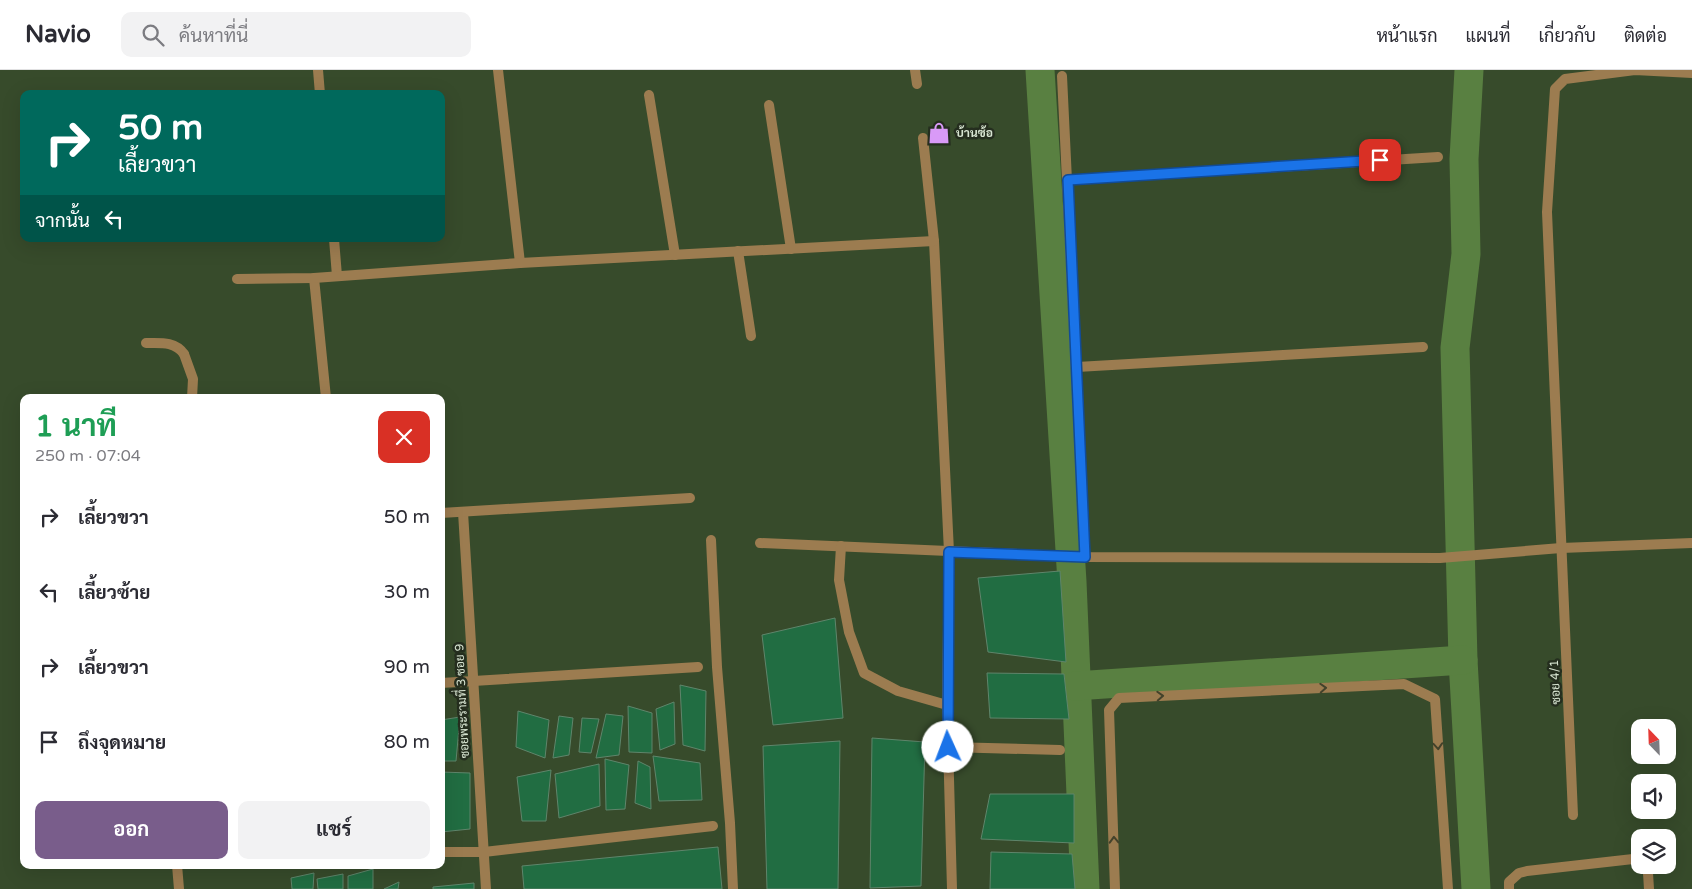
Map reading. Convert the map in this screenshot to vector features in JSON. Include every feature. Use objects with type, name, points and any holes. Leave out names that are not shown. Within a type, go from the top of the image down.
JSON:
[{"type":"street","points":[[318,70],[320,90]]},
{"type":"street","points":[[498,70],[520,263]]},
{"type":"street","points":[[916,70],[917,84]]},
{"type":"street","name":"ซอย 4/1","points":[[1574,815],[1547,212],[1555,89],[1565,79],[1635,70],[1692,73]]},
{"type":"street","points":[[1062,76],[1085,557]]},
{"type":"street","points":[[649,95],[675,255]]},
{"type":"street","points":[[769,105],[792,249]]},
{"type":"street","points":[[923,138],[934,242],[949,552],[947,705],[952,889]]},
{"type":"street","points":[[1068,180],[1438,157]]},
{"type":"street","points":[[334,242],[337,276]]},
{"type":"street","points":[[237,279],[314,278],[520,263],[934,242]]},
{"type":"street","points":[[738,251],[751,336]]},
{"type":"street","points":[[314,278],[326,394]]},
{"type":"street","points":[[146,343],[165,342],[180,348],[193,379],[192,394]]},
{"type":"street","points":[[1077,367],[1423,347]]},
{"type":"street","points":[[445,513],[690,498]]},
{"type":"street","name":"ซอยพระรามที่ 3 ซอย 9","points":[[463,512],[486,889]]},
{"type":"street","points":[[711,540],[717,667],[730,824],[733,889]]},
{"type":"street","points":[[760,543],[1085,557],[1440,558],[1561,548],[1692,543]]},
{"type":"street","points":[[842,546],[839,580],[849,632],[864,673],[898,692],[947,705]]},
{"type":"street","points":[[445,682],[474,682],[698,667]]},
{"type":"street","points":[[1115,889],[1109,710],[1119,698],[1404,684],[1435,699],[1448,889]]},
{"type":"street","points":[[948,747],[1060,750]]},
{"type":"street","points":[[445,852],[484,852],[713,826]]},
{"type":"street","points":[[1509,889],[1509,882],[1518,874],[1528,871],[1631,859]]},
{"type":"street","points":[[178,869],[178,889]]},
{"type":"street","points":[[1648,874],[1650,889]]},
{"type":"building","points":[[1060,571],[1066,662],[988,652],[978,578]]},
{"type":"building","points":[[835,618],[843,718],[773,725],[762,635]]},
{"type":"building","points":[[987,673],[1064,674],[1069,719],[990,718]]},
{"type":"building","points":[[680,685],[706,691],[705,751],[683,745]]},
{"type":"building","points":[[674,702],[675,744],[660,750],[656,709]]},
{"type":"building","points":[[628,706],[652,713],[652,753],[629,752]]},
{"type":"building","points":[[518,711],[549,720],[545,758],[516,747]]},
{"type":"building","points":[[606,714],[623,716],[619,755],[596,758]]},
{"type":"building","points":[[559,716],[573,718],[569,755],[553,758]]},
{"type":"building","points":[[460,717],[456,761],[445,761],[445,719]]},
{"type":"building","points":[[582,718],[599,719],[591,753],[579,752]]},
{"type":"building","points":[[872,738],[925,742],[921,886],[870,888]]},
{"type":"building","points":[[840,741],[838,889],[767,889],[763,746]]},
{"type":"building","points":[[653,756],[700,763],[702,800],[659,801]]},
{"type":"building","points":[[605,759],[629,765],[625,809],[606,810]]},
{"type":"building","points":[[638,761],[650,767],[651,809],[635,803]]},
{"type":"building","points":[[599,764],[600,806],[559,818],[555,774]]},
{"type":"building","points":[[551,770],[546,821],[522,821],[517,777]]},
{"type":"building","points":[[445,772],[470,773],[470,829],[445,832]]},
{"type":"building","points":[[990,794],[1074,794],[1074,843],[981,839]]},
{"type":"building","points":[[718,847],[722,889],[524,889],[522,866]]},
{"type":"building","points":[[991,852],[1072,854],[1075,889],[990,889]]},
{"type":"building","points":[[373,869],[373,889],[348,889],[348,876]]},
{"type":"building","points":[[314,873],[313,889],[292,889],[291,878]]},
{"type":"building","points":[[343,874],[343,889],[318,889],[317,879]]},
{"type":"building","points":[[399,882],[398,889],[384,889]]},
{"type":"building","points":[[474,883],[474,889],[433,889],[433,887]]},
{"type":"waterway","points":[[1040,70],[1072,582],[1085,889]]},
{"type":"waterway","points":[[1469,70],[1464,159],[1466,254],[1455,348],[1463,660],[1476,889]]},
{"type":"waterway","points":[[1075,686],[1463,660]]},
{"type":"place","name":"บ้านซ้อ","points":[[939,133]]},
{"type":"route","points":[[948,747],[949,552],[1085,557],[1068,180],[1380,160]]}]
